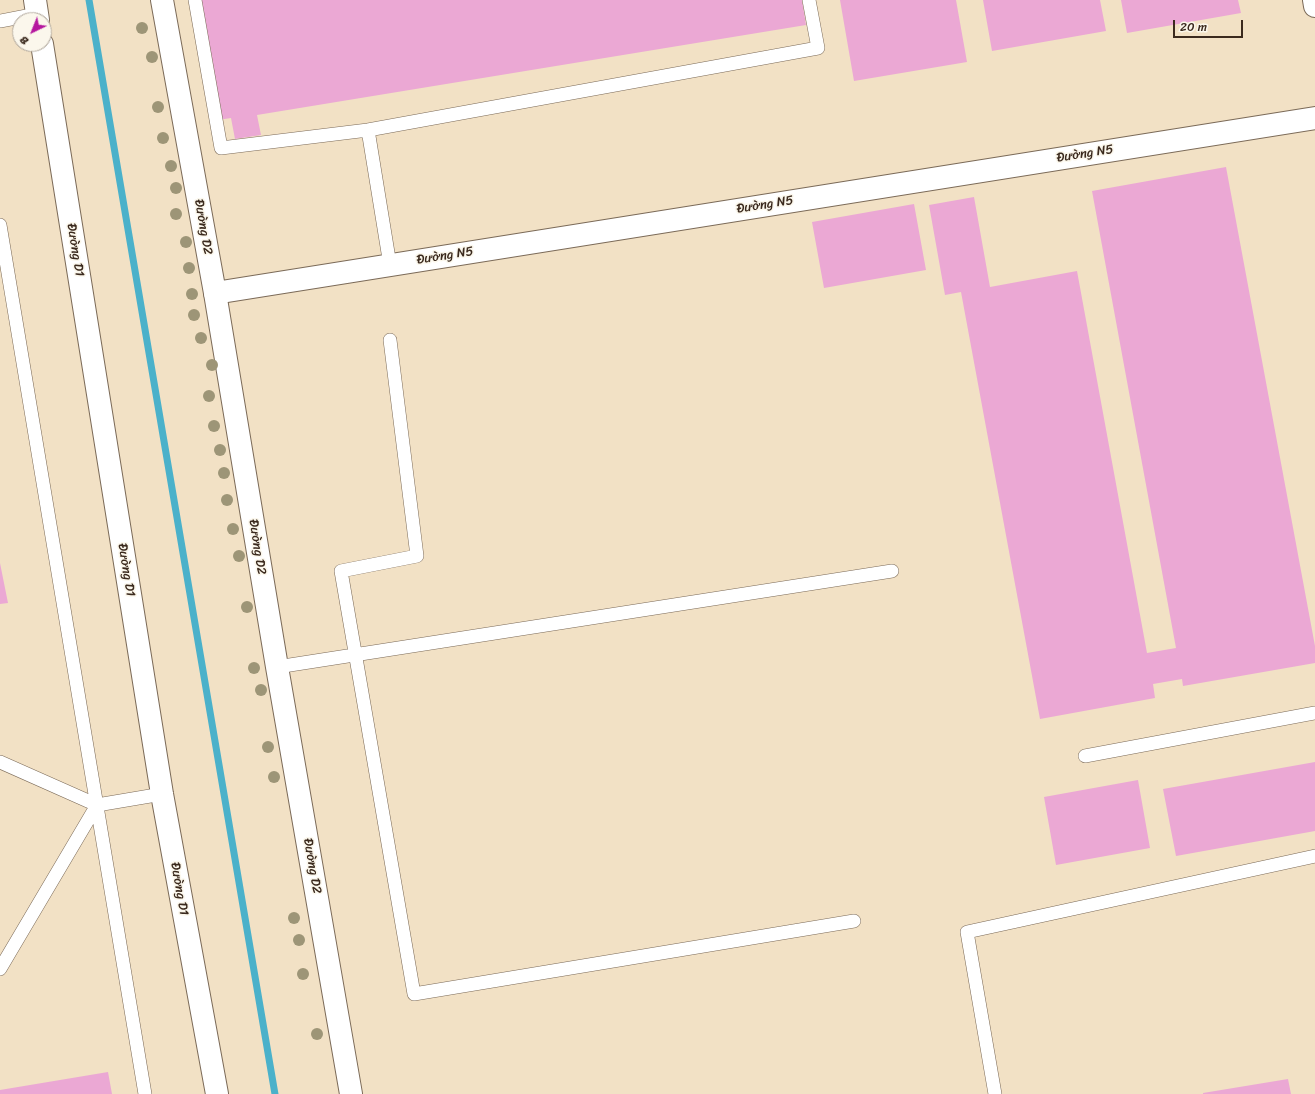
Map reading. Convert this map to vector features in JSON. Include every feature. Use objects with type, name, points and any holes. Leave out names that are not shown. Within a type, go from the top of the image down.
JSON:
[{"type":"street","name":"Đường D2","points":[[162,0],[215,293],[277,667],[352,1094]]},
{"type":"street","points":[[1314,0],[1315,6]]},
{"type":"street","name":"Đường D1","points":[[43,52],[162,794],[217,1094]]},
{"type":"street","name":"Đường N5","points":[[215,293],[1315,118]]},
{"type":"lane","points":[[195,0],[221,148],[368,130],[818,48],[810,0]]},
{"type":"lane","points":[[0,21],[37,11]]},
{"type":"lane","points":[[368,130],[390,265]]},
{"type":"lane","points":[[0,225],[145,1094]]},
{"type":"lane","points":[[390,340],[417,556],[341,571],[414,994],[854,921]]},
{"type":"lane","points":[[277,667],[892,570]]},
{"type":"lane","points":[[1085,756],[1315,713]]},
{"type":"lane","points":[[0,762],[97,805],[162,794]]},
{"type":"lane","points":[[0,969],[97,805]]},
{"type":"lane","points":[[995,1094],[967,932],[1315,856]]},
{"type":"building","points":[[198,0],[802,0],[806,25],[257,115],[261,135],[235,139],[231,118],[218,120]]},
{"type":"building","points":[[840,0],[956,0],[967,62],[854,81]]},
{"type":"building","points":[[983,0],[1100,0],[1106,31],[992,51]]},
{"type":"building","points":[[1121,0],[1238,0],[1241,13],[1127,33]]},
{"type":"building","points":[[1226,167],[1315,646],[1315,663],[1183,686],[1182,679],[1153,684],[1155,698],[1040,719],[961,292],[945,295],[929,205],[974,197],[990,287],[1077,271],[1147,653],[1176,648],[1092,191]]},
{"type":"building","points":[[914,204],[926,270],[824,288],[812,222]]},
{"type":"building","points":[[0,563],[8,603],[0,604]]},
{"type":"building","points":[[1315,762],[1315,831],[1176,856],[1163,789]]},
{"type":"building","points":[[1138,780],[1150,848],[1056,865],[1044,797]]},
{"type":"building","points":[[108,1072],[112,1094],[0,1094],[0,1090]]},
{"type":"building","points":[[1288,1079],[1291,1094],[1203,1094],[1203,1093]]},
{"type":"waterway","points":[[89,0],[275,1094]]}]
